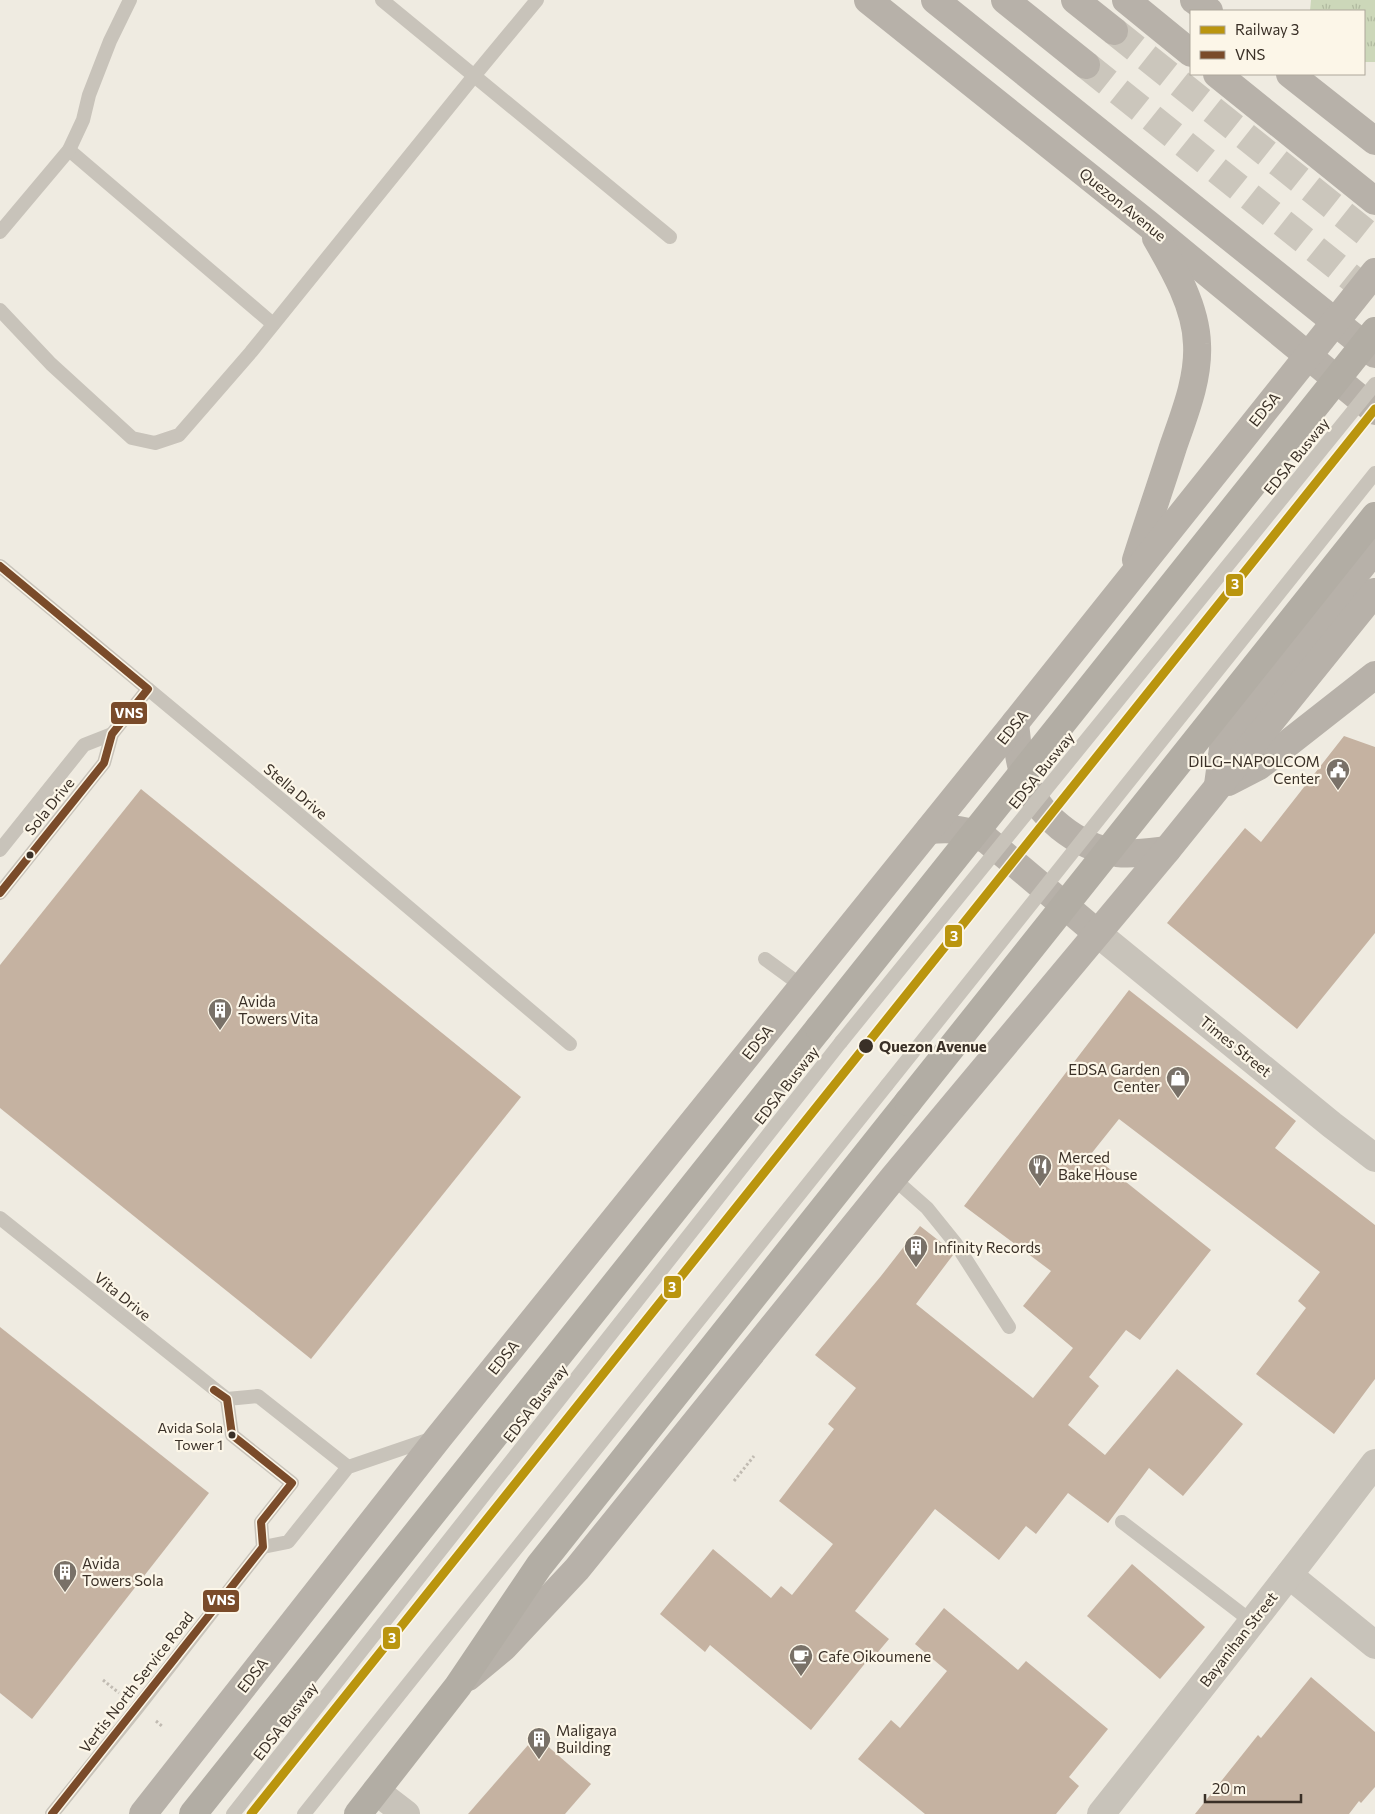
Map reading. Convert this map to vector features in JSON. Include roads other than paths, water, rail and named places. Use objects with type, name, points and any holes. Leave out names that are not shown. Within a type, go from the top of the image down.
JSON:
[{"type":"highway","points":[[193,1814],[830,1035],[1375,331]]},
{"type":"highway","points":[[358,1814],[458,1686],[539,1566],[1375,516]]},
{"type":"main road","name":"Quezon Avenue","points":[[868,0],[1148,224],[1375,411]]},
{"type":"main road","points":[[935,0],[1375,354]]},
{"type":"main road","points":[[1004,0],[1086,65]]},
{"type":"main road","points":[[1075,0],[1114,31]]},
{"type":"main road","points":[[1126,0],[1190,52]]},
{"type":"main road","points":[[1194,0],[1208,10]]},
{"type":"main road","points":[[1218,75],[1375,201]]},
{"type":"main road","points":[[1291,75],[1375,141]]},
{"type":"main road","points":[[1325,100],[1375,114]]},
{"type":"main road","points":[[1129,578],[1186,410],[1197,354],[1196,332],[1182,288],[1174,269],[1148,224]]},
{"type":"main road","name":"EDSA","points":[[143,1814],[439,1436],[929,830],[1375,272]]},
{"type":"main road","points":[[1217,787],[1224,741],[1375,549]]},
{"type":"main road","points":[[458,1686],[504,1647],[578,1568],[893,1178],[1167,850],[1375,592]]},
{"type":"main road","points":[[1217,787],[1259,766],[1375,675]]},
{"type":"main road","points":[[1015,723],[1018,754],[1024,778],[1036,800],[1051,819],[1071,834],[1093,846],[1117,852],[1142,853],[1167,850]]},
{"type":"main road","points":[[929,830],[959,829],[971,832],[987,840],[1097,933]]},
{"type":"street","name":"Times Street","points":[[1097,933],[1375,1158]]},
{"type":"street","name":"Bayanihan Street","points":[[1101,1814],[1375,1463]]},
{"type":"street","points":[[1289,1575],[1375,1645]]},
{"type":"street","points":[[376,1791],[406,1814]]},
{"type":"lane","points":[[0,232],[69,150],[83,120],[89,96],[110,41],[130,0]]},
{"type":"lane","points":[[382,0],[670,237]]},
{"type":"lane","points":[[0,310],[51,364],[132,438],[154,443],[179,435],[251,352],[537,0]]},
{"type":"lane","points":[[69,150],[273,324]]},
{"type":"lane","name":"EDSA Busway","points":[[233,1814],[830,1035],[1375,384]]},
{"type":"lane","points":[[304,1814],[1375,473]]},
{"type":"lane","name":"Stella Drive","points":[[0,566],[570,1044]]},
{"type":"lane","name":"Sola Drive","points":[[0,893],[104,763],[112,734],[148,689]]},
{"type":"lane","name":"Sola Drive","points":[[0,850],[84,745],[112,734]]},
{"type":"lane","points":[[765,959],[802,986]]},
{"type":"lane","points":[[893,1178],[927,1208],[956,1244],[1010,1327]]},
{"type":"lane","name":"Vita Drive","points":[[0,1218],[227,1399]]},
{"type":"lane","points":[[348,1467],[258,1396],[227,1399],[232,1435],[292,1483],[261,1522],[263,1547],[288,1542],[348,1467],[439,1436]]},
{"type":"lane","points":[[1122,1522],[1251,1621]]},
{"type":"lane","name":"Vertis North Service Road","points":[[52,1814],[263,1547]]},
{"type":"tunnel","points":[[1114,31],[1375,240]]},
{"type":"tunnel","points":[[1086,65],[1375,297]]},
{"type":"rail line","name":"3","points":[[251,1814],[1375,409]]},
{"type":"place","name":"DILG–NAPOLCOM Center","points":[[1338,791]]},
{"type":"place","name":"Avida Towers Vita","points":[[220,1031]]},
{"type":"place","name":"Quezon Avenue","points":[[866,1046]]},
{"type":"place","name":"EDSA Garden Center","points":[[1178,1099]]},
{"type":"place","name":"Merced Bake House","points":[[1040,1187]]},
{"type":"place","name":"Infinity Records","points":[[916,1268]]},
{"type":"place","name":"Avida Sola Tower 1","points":[[232,1435]]},
{"type":"place","name":"Avida Towers Sola","points":[[65,1593]]},
{"type":"place","name":"Cafe Oikoumene","points":[[801,1677]]},
{"type":"place","name":"Maligaya Building","points":[[539,1760]]}]
